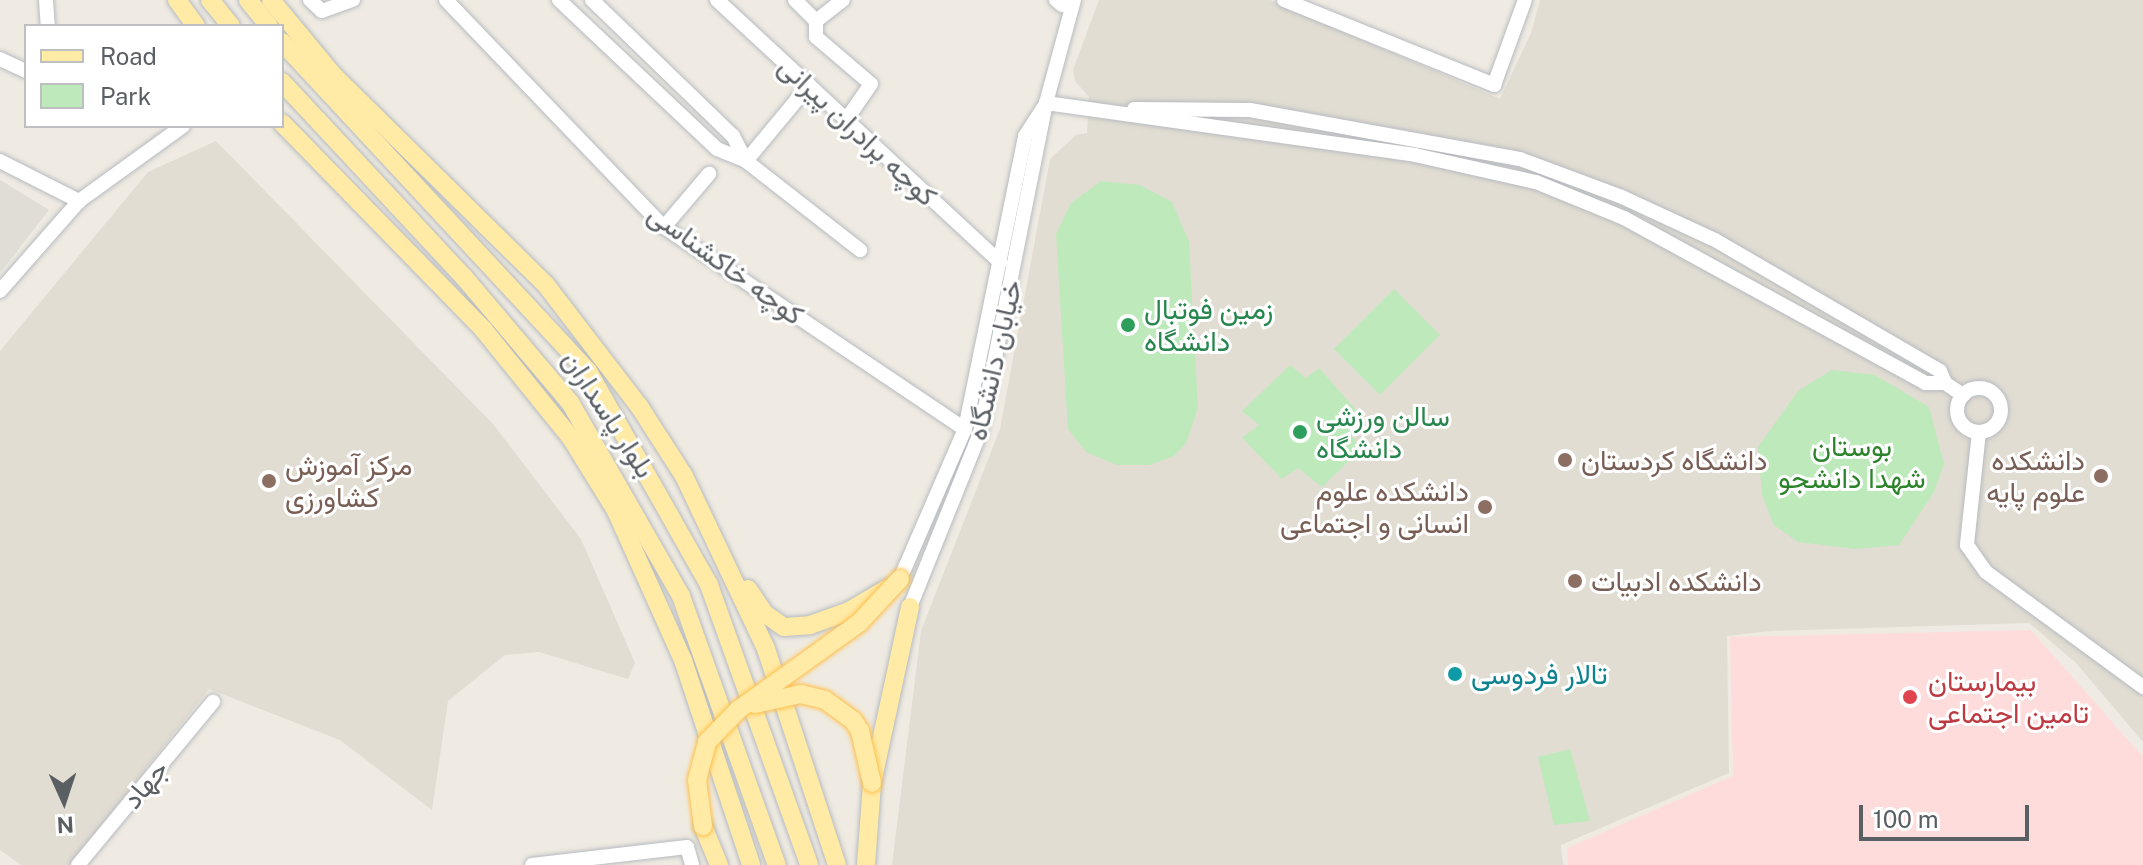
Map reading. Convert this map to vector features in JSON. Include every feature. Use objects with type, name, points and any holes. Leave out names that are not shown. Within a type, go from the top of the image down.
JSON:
[{"type":"main road","points":[[177,0],[195,24]]},
{"type":"main road","points":[[210,0],[229,24]]},
{"type":"main road","points":[[248,0],[267,24]]},
{"type":"main road","points":[[271,0],[333,75],[546,285],[595,343],[684,476],[766,649],[837,865]]},
{"type":"main road","name":"بلوار پاسداران","points":[[284,44],[588,371],[709,585],[809,865]]},
{"type":"main road","name":"بلوار پاسداران","points":[[284,84],[463,276],[571,404],[681,596],[777,865]]},
{"type":"main road","points":[[284,125],[530,382],[616,511],[683,660],[751,865]]},
{"type":"main road","points":[[713,538],[764,613],[784,627],[810,625],[849,611],[900,579]]},
{"type":"main road","points":[[641,568],[658,557]]},
{"type":"main road","points":[[719,865],[703,826],[697,780],[707,742],[738,710],[859,623],[900,579]]},
{"type":"main road","points":[[866,865],[872,783],[910,607]]},
{"type":"main road","points":[[738,710],[801,694],[825,700],[860,731],[872,783]]},
{"type":"street","points":[[46,0],[48,24]]},
{"type":"street","points":[[310,0],[322,11],[353,0]]},
{"type":"street","name":"کوچه خاکشناسی","points":[[446,0],[664,227],[965,429]]},
{"type":"street","points":[[559,0],[717,149],[746,161],[860,250]]},
{"type":"street","points":[[592,0],[733,136],[746,161]]},
{"type":"street","name":"کوچه برادران پیرانی","points":[[717,0],[1000,262]]},
{"type":"street","points":[[795,0],[816,21],[816,37],[871,84],[846,120]]},
{"type":"street","points":[[816,21],[843,0]]},
{"type":"street","points":[[1284,0],[1494,85],[1525,0]]},
{"type":"street","name":"خیابان دانشگاه","points":[[910,607],[980,433],[1064,2]]},
{"type":"street","points":[[0,59],[24,70]]},
{"type":"street","points":[[746,161],[809,85]]},
{"type":"street","points":[[1046,103],[1415,155],[1536,182],[1624,218],[1925,383],[1945,383]]},
{"type":"street","name":"خیابان دانشگاه","points":[[900,579],[965,429],[1025,136],[1046,103]]},
{"type":"street","points":[[1088,111],[1250,110],[1418,138],[1520,159],[1622,197],[1715,240],[1940,371],[1945,383],[1963,395]]},
{"type":"street","points":[[0,291],[79,201],[180,128]]},
{"type":"street","points":[[1415,155],[1418,138]]},
{"type":"street","points":[[0,161],[79,201]]},
{"type":"street","points":[[664,227],[709,174]]},
{"type":"street","points":[[1983,388],[1999,400],[1998,421],[1979,432],[1960,421],[1957,407],[1963,395],[1983,388]]},
{"type":"street","points":[[1979,432],[1967,545],[1986,572],[2143,687]]},
{"type":"street","name":"جهاد","points":[[78,865],[213,702]]},
{"type":"street","points":[[532,865],[687,847],[692,865]]},
{"type":"shaded area","name":"دانشگاه کردستان","points":[[1099,0],[1270,0],[1500,99],[1531,33],[1540,0],[2143,0],[2143,742],[2076,663],[2029,623],[1771,631],[1727,636],[1729,773],[1561,845],[1563,865],[892,865],[921,631],[1000,429],[1050,159],[1076,135],[1087,133],[1089,97],[1075,81],[1073,70]]},
{"type":"shaded area","name":"مرکز آموزش کشاورزی","points":[[216,141],[493,424],[581,539],[635,663],[628,679],[539,652],[505,655],[448,701],[432,810],[340,740],[209,689],[70,865],[21,865],[0,850],[0,351],[148,172]]},
{"type":"shaded area","points":[[0,180],[49,210],[0,273]]},
{"type":"shaded area","name":"بیمارستان تامین اجتماعی","points":[[2031,630],[2143,757],[2143,865],[1568,865],[1567,848],[1733,776],[1730,637]]},
{"type":"green space","name":"زمین فوتبال دانشگاه","points":[[1101,181],[1140,185],[1172,202],[1189,242],[1198,408],[1186,443],[1174,456],[1149,465],[1117,465],[1086,452],[1068,429],[1056,234],[1071,203]]},
{"type":"green space","points":[[1394,289],[1440,335],[1380,395],[1334,349]]},
{"type":"green space","name":"سالن ورزشی دانشگاه","points":[[1290,365],[1306,378],[1319,368],[1356,410],[1344,423],[1361,449],[1322,487],[1298,468],[1282,479],[1242,438],[1259,425],[1242,411]]},
{"type":"green space","name":"بوستان شهدا دانشجو","points":[[1832,370],[1875,375],[1929,407],[1944,464],[1934,492],[1899,545],[1856,549],[1798,542],[1774,525],[1762,495],[1758,447],[1798,391]]},
{"type":"green space","points":[[1570,749],[1590,821],[1554,825],[1538,757]]},
{"type":"place","name":"زمین فوتبال دانشگاه","points":[[1128,325]]},
{"type":"place","name":"سالن ورزشی دانشگاه","points":[[1300,432]]},
{"type":"place","name":"دانشگاه کردستان","points":[[1565,460]]},
{"type":"place","name":"دانشکده علوم پایه","points":[[2101,476]]},
{"type":"place","name":"مرکز آموزش کشاورزی","points":[[269,481]]},
{"type":"place","name":"دانشکده علوم انسانی و اجتماعی","points":[[1485,507]]},
{"type":"place","name":"دانشکده ادبیات","points":[[1575,581]]},
{"type":"place","name":"تالار فردوسی","points":[[1455,674]]},
{"type":"place","name":"بیمارستان تامین اجتماعی","points":[[1910,697]]}]
